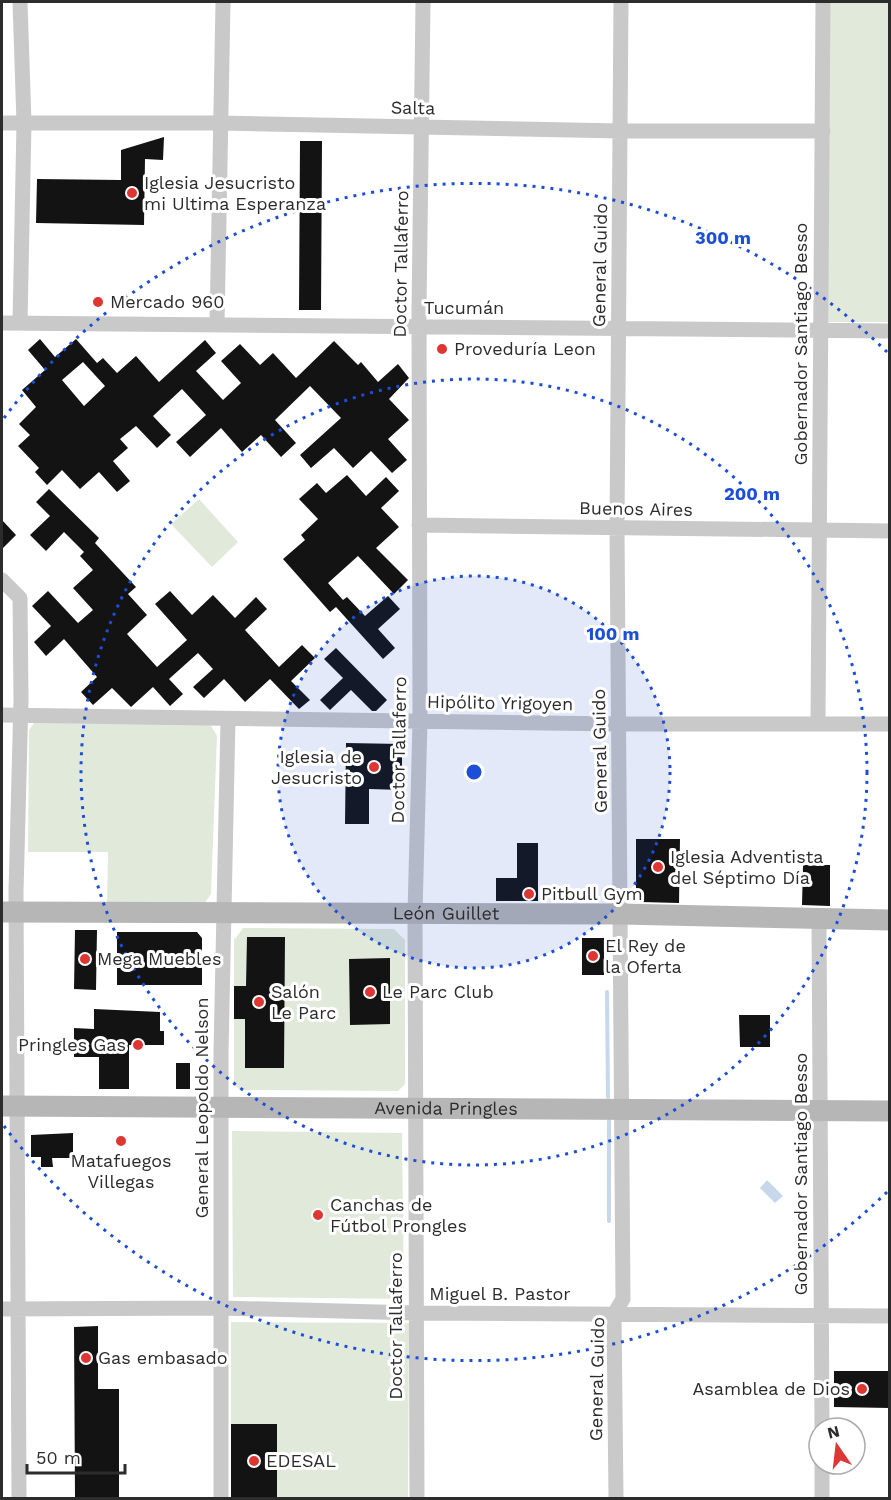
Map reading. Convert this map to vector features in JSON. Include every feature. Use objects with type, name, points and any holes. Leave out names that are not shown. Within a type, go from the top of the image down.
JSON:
[{"type":"street","points":[[20,2],[24,123],[20,323]]},
{"type":"street","points":[[217,325],[223,2]]},
{"type":"street","name":"Doctor Tallaferro","points":[[417,1498],[415,913],[420,722],[419,328],[423,2]]},
{"type":"street","name":"General Guido","points":[[616,1498],[615,1314],[623,1299],[617,528],[621,2]]},
{"type":"street","name":"Gobernador Santiago Besso","points":[[818,722],[821,530],[819,330],[824,2]]},
{"type":"street","name":"Salta","points":[[2,123],[222,123],[621,131],[823,131]]},
{"type":"street","name":"Tucumán","points":[[2,323],[890,331]]},
{"type":"street","name":"Buenos Aires","points":[[419,525],[890,531]]},
{"type":"street","points":[[2,580],[20,598],[20,716],[9,912],[9,1106],[18,1309],[19,1498]]},
{"type":"street","name":"Hipólito Yrigoyen","points":[[2,715],[420,722],[890,724]]},
{"type":"street","name":"General Leopoldo Nelson","points":[[221,1498],[221,1107],[228,719]]},
{"type":"street","name":"León Guillet","points":[[9,912],[621,914],[890,920]]},
{"type":"street","name":"Gobernador Santiago Besso","points":[[819,920],[822,1416]]},
{"type":"street","name":"Avenida Pringles","points":[[9,1106],[890,1111]]},
{"type":"street","name":"Miguel B. Pastor","points":[[2,1309],[220,1308],[416,1313],[890,1317]]},
{"type":"street","points":[[822,1476],[822,1498]]},
{"type":"green space","points":[[824,2],[889,2],[889,322],[826,322]]},
{"type":"green space","points":[[199,499],[238,542],[212,567],[171,524]]},
{"type":"green space","points":[[34,723],[210,724],[217,736],[211,894],[204,904],[107,903],[108,852],[28,852],[29,730]]},
{"type":"green space","points":[[243,928],[394,929],[405,940],[405,1084],[398,1091],[240,1090],[234,1084],[234,940]]},
{"type":"green space","name":"Canchas de Fútbol Prongles","points":[[232,1131],[402,1133],[404,1299],[233,1297]]},
{"type":"green space","points":[[231,1322],[409,1323],[408,1498],[277,1498],[277,1425],[231,1424]]},
{"type":"water","points":[[767,1180],[783,1196],[775,1203],[760,1188]]},
{"type":"building","points":[[164,137],[163,160],[145,159],[144,225],[36,223],[37,179],[121,180],[121,150]]},
{"type":"building","points":[[300,141],[322,141],[321,310],[299,310]]},
{"type":"building","points":[[40,339],[55,357],[76,339],[97,363],[103,358],[117,373],[136,356],[159,382],[205,340],[216,353],[196,371],[223,400],[241,383],[221,361],[240,344],[260,365],[273,353],[296,378],[334,341],[358,365],[361,362],[378,382],[398,364],[409,378],[389,399],[409,420],[388,439],[407,460],[392,473],[371,451],[353,468],[334,448],[311,468],[300,455],[341,418],[310,386],[275,420],[296,443],[281,457],[261,435],[242,452],[221,428],[190,457],[176,442],[206,415],[182,389],[153,416],[171,435],[157,448],[136,426],[120,439],[128,448],[113,461],[130,481],[117,492],[99,472],[80,489],[62,470],[47,485],[35,472],[39,468],[18,446],[30,435],[19,424],[36,407],[22,390],[45,370],[28,350]],"holes":[[[83,362],[105,386],[84,406],[62,380]]]},
{"type":"building","points":[[347,475],[366,496],[386,477],[399,491],[381,508],[399,527],[376,548],[408,580],[394,594],[358,556],[328,583],[343,600],[347,597],[365,616],[388,596],[400,609],[378,629],[395,648],[383,659],[336,607],[330,612],[283,559],[305,540],[301,535],[318,519],[299,499],[317,483],[326,493]]},
{"type":"building","points":[[49,489],[99,538],[95,543],[136,587],[128,594],[147,615],[127,634],[157,667],[187,640],[155,604],[170,591],[192,615],[213,595],[235,618],[256,597],[267,609],[245,630],[279,667],[302,645],[315,658],[291,681],[310,700],[299,709],[270,679],[245,702],[224,679],[204,698],[193,687],[213,669],[198,653],[169,679],[183,694],[170,706],[153,687],[131,707],[112,688],[93,705],[81,692],[97,677],[64,639],[46,656],[34,642],[51,626],[32,606],[48,591],[78,623],[93,610],[73,588],[93,570],[80,556],[84,552],[64,532],[46,551],[30,535],[50,516],[36,502]]},
{"type":"building","points":[[2,520],[16,535],[2,549]]},
{"type":"building","points":[[336,648],[387,700],[376,711],[372,711],[351,690],[330,710],[320,700],[343,678],[324,659]]},
{"type":"building","name":"Iglesia de Jesucristo","points":[[346,743],[402,744],[402,790],[369,789],[369,824],[345,824]]},
{"type":"building","name":"Iglesia Adventista del Séptimo Día","points":[[636,839],[680,839],[679,903],[641,902],[636,896]]},
{"type":"building","points":[[517,843],[538,843],[538,901],[496,901],[496,878],[517,878]]},
{"type":"building","points":[[803,865],[830,865],[830,906],[802,905]]},
{"type":"building","name":"Mega Muebles","points":[[75,930],[97,930],[96,990],[74,989]]},
{"type":"building","points":[[117,932],[197,932],[202,938],[202,985],[117,985]]},
{"type":"building","name":"Salón Le Parc","points":[[247,937],[285,937],[284,1068],[245,1068],[245,1019],[234,1019],[234,986],[246,986]]},
{"type":"building","name":"El Rey de la Oferta","points":[[582,938],[604,938],[604,975],[582,975]]},
{"type":"building","name":"Le Parc Club","points":[[390,958],[390,1024],[350,1025],[349,959]]},
{"type":"building","points":[[94,1009],[160,1012],[160,1031],[164,1031],[164,1045],[129,1045],[129,1089],[99,1089],[99,1057],[74,1057],[74,1028],[94,1029]]},
{"type":"building","points":[[739,1015],[770,1015],[770,1047],[740,1047]]},
{"type":"building","points":[[176,1063],[190,1063],[190,1089],[176,1089]]},
{"type":"building","points":[[73,1133],[73,1158],[52,1158],[53,1167],[41,1167],[41,1157],[31,1157],[31,1135]]},
{"type":"building","points":[[98,1326],[98,1389],[119,1389],[119,1498],[75,1498],[74,1327]]},
{"type":"building","name":"Asamblea de Dios","points":[[834,1371],[890,1371],[890,1408],[834,1407]]},
{"type":"building","name":"EDESAL","points":[[231,1424],[277,1424],[277,1498],[231,1498]]},
{"type":"waterway","points":[[607,992],[608,1097]]},
{"type":"waterway","points":[[609,1121],[609,1221]]},
{"type":"place","name":"Iglesia Jesucristo mi Ultima Esperanza","points":[[132,193]]},
{"type":"place","name":"Mercado 960","points":[[98,302]]},
{"type":"place","name":"Proveduría Leon","points":[[442,349]]},
{"type":"place","name":"Iglesia de Jesucristo","points":[[374,767]]},
{"type":"place","name":"Iglesia Adventista del Séptimo Día","points":[[658,867]]},
{"type":"place","name":"Pitbull Gym","points":[[529,894]]},
{"type":"place","name":"El Rey de la Oferta","points":[[593,956]]},
{"type":"place","name":"Mega Muebles","points":[[85,959]]},
{"type":"place","name":"Le Parc Club","points":[[370,992]]},
{"type":"place","name":"Salón Le Parc","points":[[259,1002]]},
{"type":"place","name":"Pringles Gas","points":[[138,1045]]},
{"type":"place","name":"Matafuegos Villegas","points":[[121,1141]]},
{"type":"place","name":"Canchas de Fútbol Prongles","points":[[318,1215]]},
{"type":"place","name":"Gas embasado","points":[[86,1358]]},
{"type":"place","name":"Asamblea de Dios","points":[[862,1389]]},
{"type":"place","name":"EDESAL","points":[[254,1461]]}]
